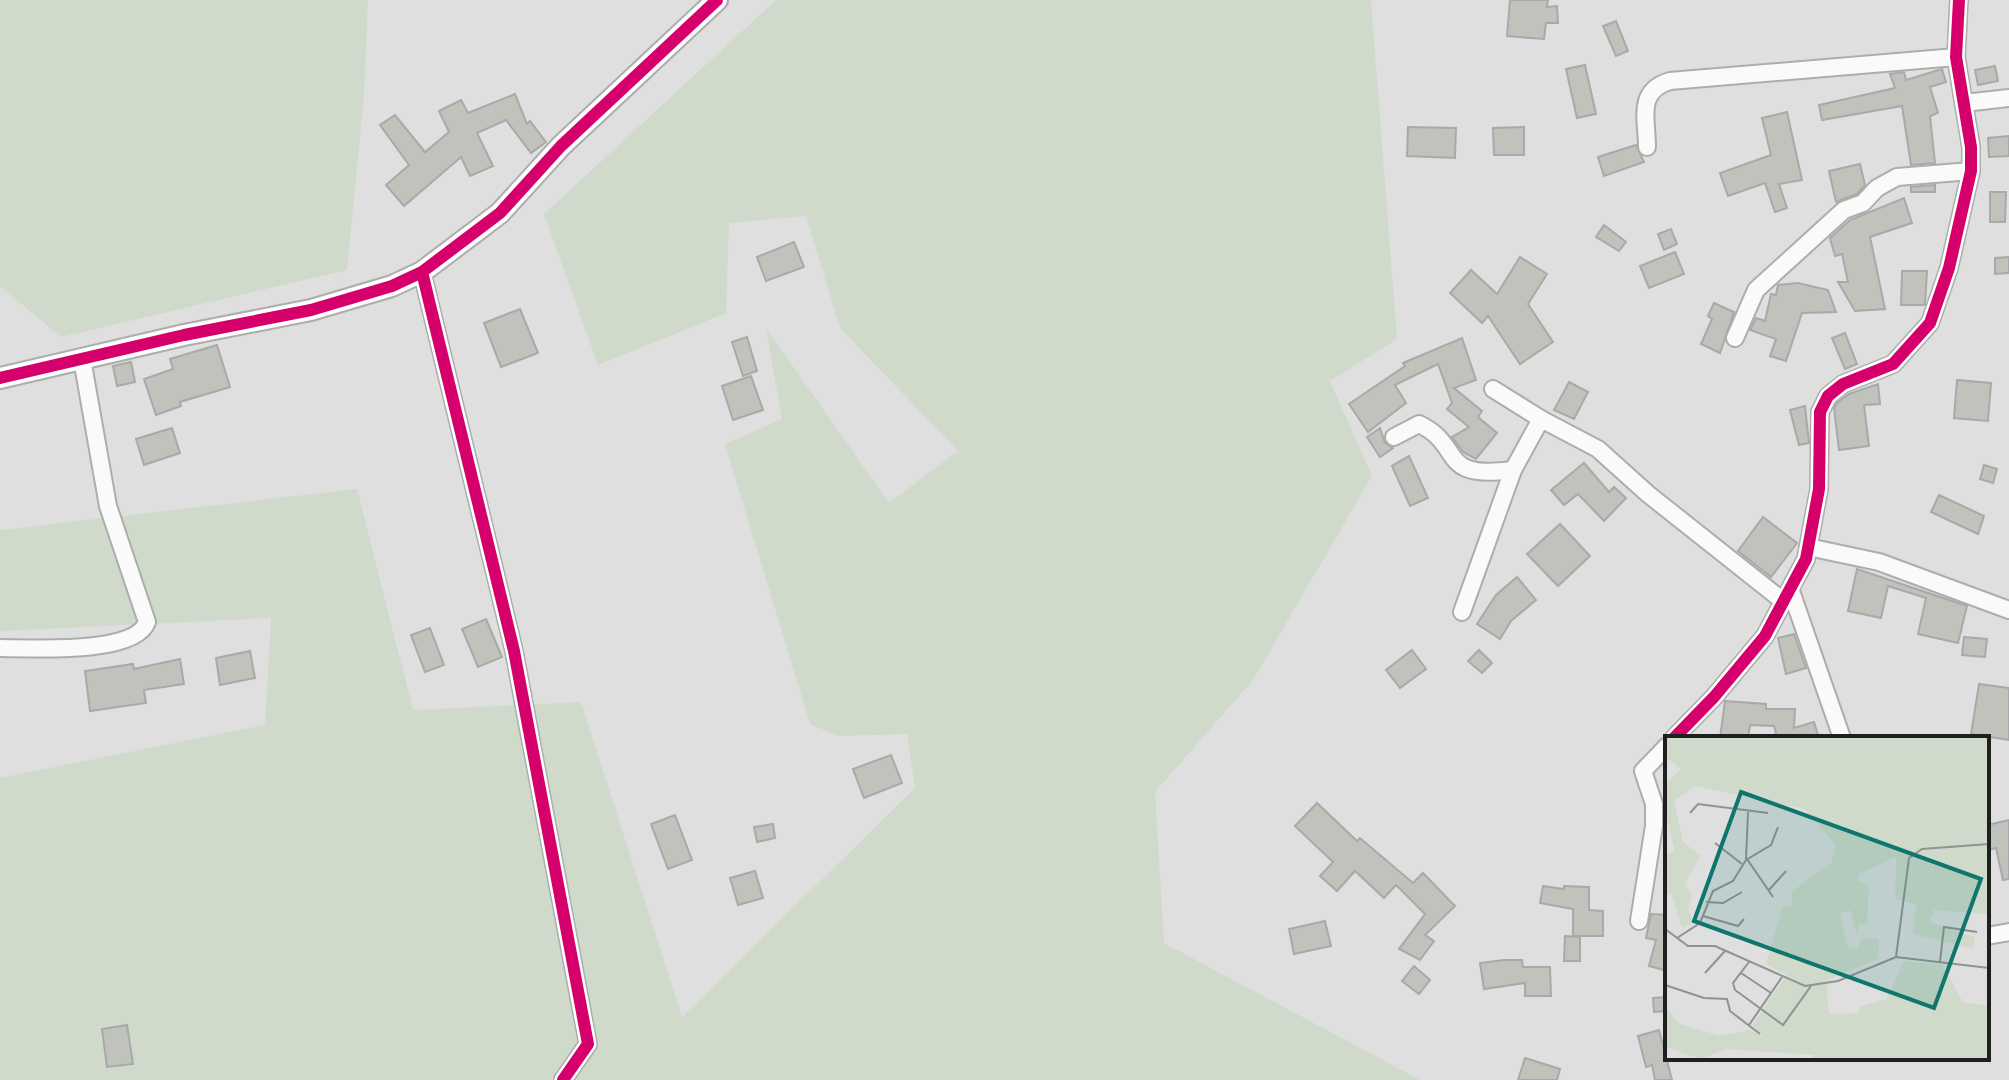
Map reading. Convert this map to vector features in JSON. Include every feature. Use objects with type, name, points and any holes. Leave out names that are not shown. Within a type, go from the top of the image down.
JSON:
[{"type":"street","points":[[0,378],[323,307],[392,286],[422,272],[500,213],[561,146],[717,0]]},
{"type":"street","points":[[1676,736],[1714,697],[1765,636],[1787,596],[1808,547],[1819,489],[1820,412],[1828,396],[1843,384],[1893,364],[1930,323],[1949,268],[1971,171],[1956,57],[1959,0]]},
{"type":"street","points":[[1647,147],[1647,98],[1657,85],[1670,81],[1956,57]]},
{"type":"street","points":[[1964,103],[2009,98]]},
{"type":"street","points":[[1735,338],[1756,290],[1844,210],[1863,203],[1877,188],[1897,177],[1971,171]]},
{"type":"street","points":[[422,272],[514,651],[588,1044],[563,1080]]},
{"type":"street","points":[[0,648],[71,648],[129,640],[140,635],[147,622],[108,506],[82,359]]},
{"type":"street","points":[[1493,389],[1598,449],[1648,494],[1787,596],[1841,736]]},
{"type":"street","points":[[1462,612],[1513,470],[1541,419]]},
{"type":"street","points":[[1394,437],[1419,424],[1430,429],[1450,457],[1470,472],[1513,470]]},
{"type":"street","points":[[1808,547],[1879,562],[2009,610]]},
{"type":"street","points":[[1639,921],[1654,826],[1654,804],[1643,771],[1665,748]]},
{"type":"street","points":[[1989,936],[2009,932]]},
{"type":"green space","points":[[0,0],[368,0],[364,95],[347,270],[61,337],[0,286]]},
{"type":"green space","points":[[776,0],[1371,0],[1397,339],[1330,381],[1372,476],[1253,680],[1155,792],[1164,943],[1420,1080],[0,1080],[0,778],[265,725],[271,618],[0,631],[0,530],[357,489],[413,710],[581,702],[682,1017],[915,788],[907,734],[839,736],[810,724],[725,444],[782,419],[766,328],[889,503],[958,451],[840,328],[806,216],[729,223],[726,313],[598,365],[544,214]]},
{"type":"building","points":[[1510,0],[1548,0],[1547,7],[1557,6],[1558,23],[1546,23],[1544,39],[1507,36]]},
{"type":"building","points":[[1616,21],[1628,51],[1616,56],[1603,26]]},
{"type":"building","points":[[1585,65],[1596,114],[1577,118],[1566,69]]},
{"type":"building","points":[[1995,66],[1998,81],[1978,85],[1975,70]]},
{"type":"building","points":[[1942,69],[1946,82],[1930,87],[1938,113],[1930,116],[1935,163],[1911,165],[1902,106],[1822,120],[1819,105],[1895,88],[1890,74],[1904,72],[1906,80]]},
{"type":"building","points":[[515,94],[527,124],[530,121],[546,142],[531,153],[506,120],[477,133],[493,166],[470,176],[461,157],[404,206],[386,185],[409,165],[380,125],[395,115],[425,152],[449,132],[439,111],[461,100],[468,113]]},
{"type":"building","points":[[1787,112],[1802,180],[1779,184],[1787,208],[1775,212],[1765,183],[1728,196],[1720,173],[1771,155],[1762,118]]},
{"type":"building","points":[[1408,127],[1456,128],[1455,158],[1407,156]]},
{"type":"building","points":[[1524,127],[1524,155],[1494,155],[1493,128]]},
{"type":"building","points":[[2009,136],[2009,156],[1989,157],[1988,138]]},
{"type":"building","points":[[1636,145],[1644,162],[1604,176],[1598,157]]},
{"type":"building","points":[[1860,164],[1865,185],[1857,194],[1836,202],[1829,171]]},
{"type":"building","points":[[1935,185],[1935,192],[1911,192],[1911,187]]},
{"type":"building","points":[[1990,192],[2006,192],[2005,222],[1990,222]]},
{"type":"building","points":[[1904,198],[1912,223],[1870,237],[1885,309],[1855,311],[1838,282],[1848,282],[1842,254],[1835,256],[1830,238],[1850,220]]},
{"type":"building","points":[[1604,225],[1626,242],[1619,251],[1596,237]]},
{"type":"building","points":[[1671,229],[1677,244],[1664,250],[1658,234]]},
{"type":"building","points":[[794,242],[804,267],[766,281],[757,257]]},
{"type":"building","points":[[1675,252],[1684,274],[1649,288],[1640,266]]},
{"type":"building","points":[[1520,257],[1547,274],[1528,304],[1553,342],[1520,364],[1488,316],[1482,323],[1450,293],[1471,270],[1497,294]]},
{"type":"building","points":[[2009,257],[2009,273],[1995,274],[1995,258]]},
{"type":"building","points":[[1902,271],[1927,271],[1925,305],[1901,305]]},
{"type":"building","points":[[1798,283],[1828,290],[1836,312],[1802,313],[1786,361],[1770,356],[1776,339],[1750,330],[1756,318],[1765,321],[1771,294],[1776,295],[1778,285]]},
{"type":"building","points":[[1714,303],[1734,312],[1720,353],[1701,344],[1712,319],[1708,316]]},
{"type":"building","points":[[520,309],[538,353],[501,367],[484,323]]},
{"type":"building","points":[[1845,333],[1857,364],[1845,369],[1832,338]]},
{"type":"building","points":[[747,337],[757,371],[743,376],[732,342]]},
{"type":"building","points":[[1462,338],[1476,380],[1454,388],[1482,411],[1478,417],[1497,433],[1476,459],[1463,452],[1452,437],[1469,427],[1447,409],[1452,403],[1438,364],[1395,385],[1406,403],[1368,432],[1349,404],[1405,366],[1403,363]]},
{"type":"building","points":[[217,345],[230,387],[180,402],[181,406],[156,415],[144,379],[173,369],[170,359]]},
{"type":"building","points":[[131,362],[135,382],[117,386],[113,366]]},
{"type":"building","points":[[751,376],[763,410],[733,420],[722,386]]},
{"type":"building","points":[[1957,380],[1991,383],[1988,421],[1954,418]]},
{"type":"building","points":[[1569,382],[1588,392],[1574,419],[1554,410]]},
{"type":"building","points":[[1878,384],[1880,404],[1864,405],[1869,446],[1839,450],[1834,408],[1849,394]]},
{"type":"building","points":[[1805,406],[1809,443],[1799,445],[1790,410]]},
{"type":"building","points":[[172,428],[180,453],[144,465],[136,439]]},
{"type":"building","points":[[1380,428],[1385,443],[1393,448],[1380,457],[1367,437]]},
{"type":"building","points":[[1409,456],[1428,498],[1410,506],[1392,466]]},
{"type":"building","points":[[1584,463],[1609,492],[1614,487],[1626,498],[1604,521],[1578,494],[1564,505],[1551,490]]},
{"type":"building","points":[[1984,465],[1997,469],[1993,483],[1980,479]]},
{"type":"building","points":[[1939,495],[1984,516],[1978,534],[1931,512]]},
{"type":"building","points":[[1763,517],[1797,543],[1771,577],[1738,551]]},
{"type":"building","points":[[1560,524],[1590,556],[1558,586],[1527,554]]},
{"type":"building","points":[[1857,569],[1967,606],[1958,643],[1918,634],[1926,598],[1888,586],[1881,618],[1848,611]]},
{"type":"building","points":[[1517,577],[1536,600],[1511,621],[1500,639],[1477,624],[1496,595]]},
{"type":"building","points":[[486,619],[502,657],[478,667],[462,629]]},
{"type":"building","points":[[430,628],[444,665],[425,672],[411,635]]},
{"type":"building","points":[[1794,634],[1806,668],[1786,674],[1778,638]]},
{"type":"building","points":[[1964,637],[1987,639],[1985,657],[1962,655]]},
{"type":"building","points":[[1412,650],[1426,669],[1400,688],[1386,670]]},
{"type":"building","points":[[1479,650],[1492,663],[1482,673],[1468,661]]},
{"type":"building","points":[[250,651],[255,678],[220,685],[216,658]]},
{"type":"building","points":[[180,659],[184,684],[144,690],[146,703],[90,711],[85,671],[133,664],[134,669]]},
{"type":"building","points":[[1979,684],[2009,688],[2009,740],[1971,734]]},
{"type":"building","points":[[1725,701],[1766,704],[1766,709],[1795,709],[1794,728],[1814,722],[1818,736],[1774,736],[1774,726],[1750,725],[1748,736],[1720,736]]},
{"type":"building","points":[[891,755],[902,783],[864,798],[853,769]]},
{"type":"building","points":[[1317,803],[1357,841],[1360,838],[1413,883],[1423,873],[1455,906],[1425,935],[1434,941],[1420,960],[1399,949],[1425,914],[1396,885],[1384,898],[1355,871],[1337,891],[1320,876],[1333,862],[1295,826]]},
{"type":"building","points":[[675,815],[692,860],[668,869],[651,824]]},
{"type":"building","points":[[2009,820],[2009,879],[2003,880],[1996,848],[1989,850],[1989,825]]},
{"type":"building","points":[[773,824],[775,838],[757,842],[754,827]]},
{"type":"building","points":[[755,871],[763,898],[738,905],[730,878]]},
{"type":"building","points":[[1543,886],[1564,889],[1564,886],[1589,887],[1589,910],[1603,911],[1603,936],[1573,936],[1573,909],[1540,903]]},
{"type":"building","points":[[1651,914],[1665,915],[1665,970],[1649,966],[1656,940],[1646,938]]},
{"type":"building","points":[[1325,921],[1331,946],[1294,954],[1289,929]]},
{"type":"building","points":[[1565,936],[1580,937],[1580,961],[1564,961]]},
{"type":"building","points":[[1522,960],[1523,967],[1550,967],[1551,996],[1525,996],[1525,983],[1484,989],[1480,963]]},
{"type":"building","points":[[1414,966],[1430,980],[1419,994],[1402,981]]},
{"type":"building","points":[[1665,997],[1665,1011],[1654,1012],[1653,998]]},
{"type":"building","points":[[127,1025],[133,1064],[107,1067],[102,1029]]},
{"type":"building","points":[[1659,1030],[1672,1080],[1655,1080],[1652,1065],[1646,1067],[1638,1036]]},
{"type":"building","points":[[1525,1058],[1560,1069],[1557,1080],[1518,1080]]},
{"type":"cycle path","points":[[0,378],[184,335],[311,310],[392,286],[422,272],[500,213],[561,146],[717,0]]},
{"type":"cycle path","points":[[1676,736],[1714,697],[1765,636],[1806,559],[1819,489],[1820,412],[1828,396],[1843,384],[1893,364],[1930,323],[1949,268],[1971,171],[1971,147],[1956,57],[1959,0]]},
{"type":"cycle path","points":[[422,272],[514,651],[588,1044],[563,1080]]}]
